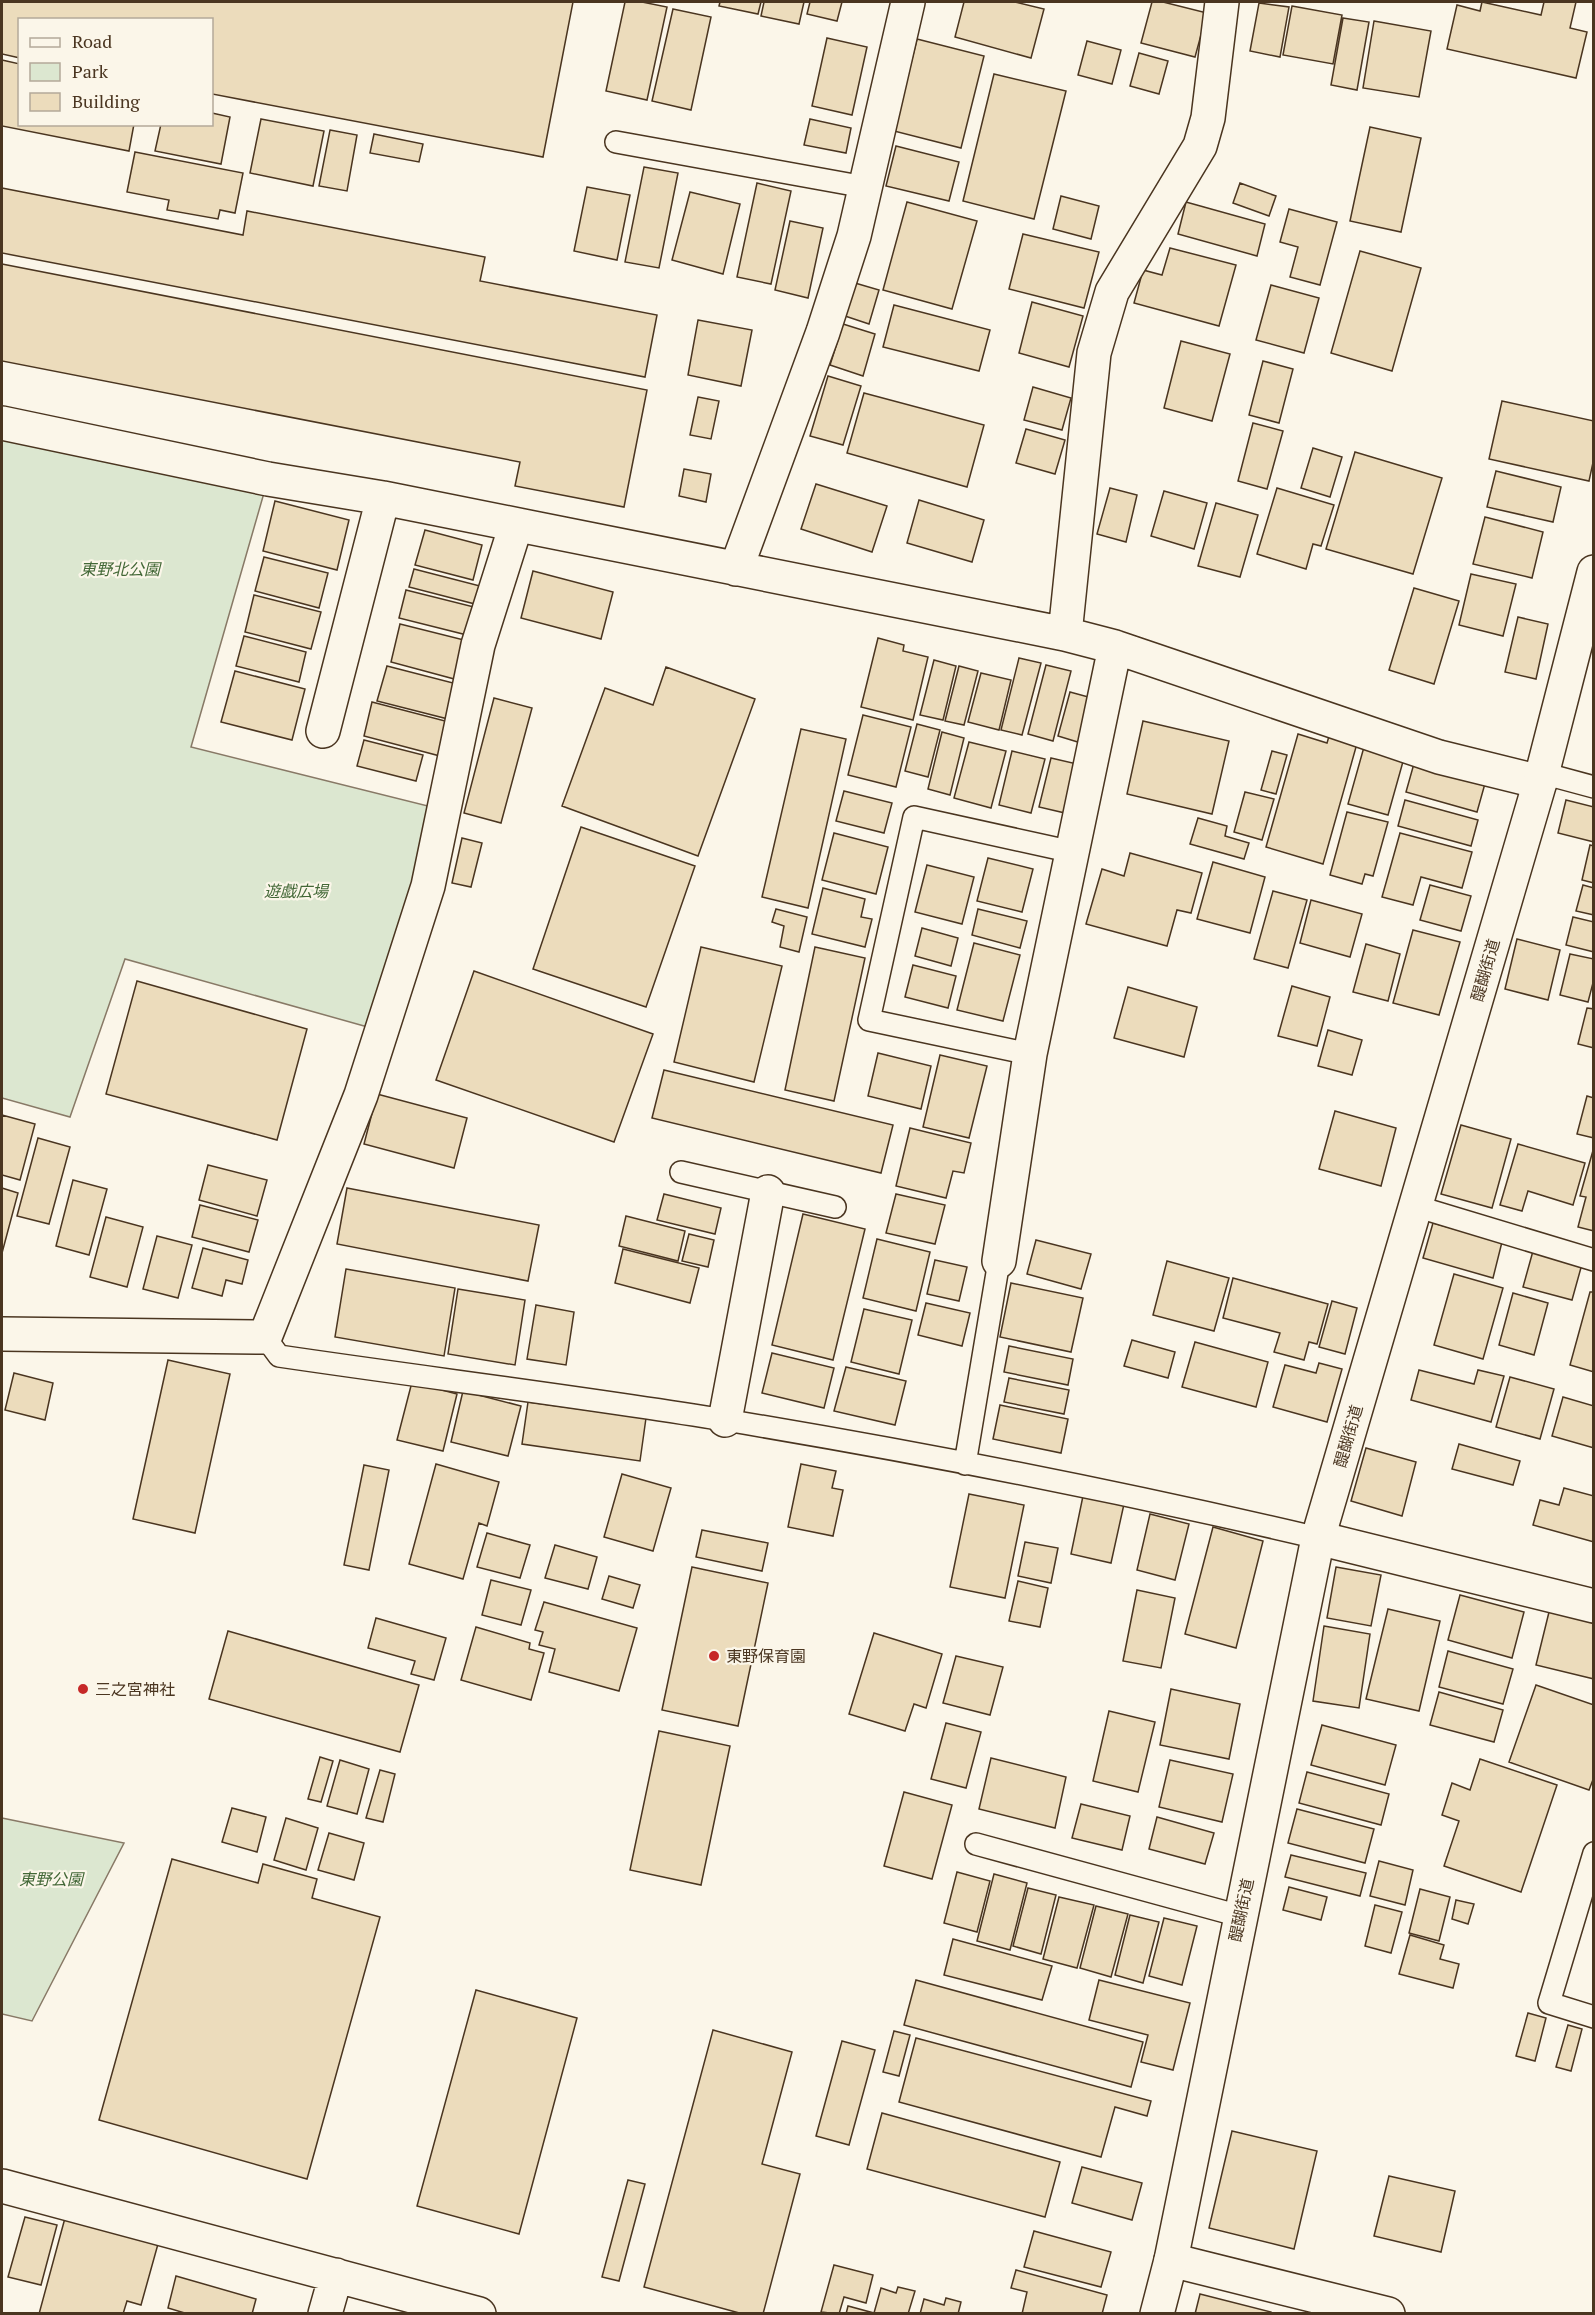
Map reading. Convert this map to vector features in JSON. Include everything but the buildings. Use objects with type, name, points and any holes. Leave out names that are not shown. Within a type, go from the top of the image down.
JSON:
[{"type":"street","points":[[736,569],[823,332],[854,236],[908,2]]},
{"type":"street","points":[[1065,634],[1094,353],[1112,292],[1200,146],[1208,118],[1222,2]]},
{"type":"street","points":[[2,423],[268,479],[383,498],[1065,634],[1115,647],[1439,757],[1541,778]]},
{"type":"street","points":[[323,731],[383,498]]},
{"type":"street","points":[[2,1334],[265,1337],[362,1095],[428,886],[478,645],[516,525]]},
{"type":"street","name":"醍醐街道","points":[[1157,2313],[1171,2260],[1318,1538],[1541,778],[1593,572]]},
{"type":"street","points":[[999,1261],[1030,1054],[1115,647]]},
{"type":"street","points":[[725,1420],[768,1192]]},
{"type":"street","points":[[1318,1538],[1593,1606]]},
{"type":"street","points":[[2,2186],[479,2313]]},
{"type":"street","points":[[1171,2260],[1388,2313]]},
{"type":"street","points":[[326,2313],[336,2275]]},
{"type":"lane","points":[[616,142],[866,188]]},
{"type":"lane","points":[[1541,778],[1593,787]]},
{"type":"lane","points":[[1030,1054],[869,1020],[914,817],[1073,852]]},
{"type":"lane","points":[[681,1172],[835,1207]]},
{"type":"lane","points":[[1415,1206],[1593,1260]]},
{"type":"lane","points":[[965,1464],[999,1261]]},
{"type":"lane","points":[[265,1337],[279,1356],[725,1420],[1200,1510],[1318,1538]]},
{"type":"lane","points":[[976,1844],[1240,1916]]},
{"type":"lane","points":[[1593,1853],[1549,2003],[1593,2017]]},
{"type":"green space","name":"東野北公園","points":[[2,423],[268,479],[191,747],[444,810],[382,1031],[125,959],[70,1117],[2,1098]]},
{"type":"green space","name":"東野公園","points":[[2,1818],[124,1843],[32,2021],[2,2014]]},
{"type":"place","name":"東野保育園","points":[[714,1656]]},
{"type":"place","name":"三之宮神社","points":[[83,1689]]},
{"type":"park label","name":"遊戯広場","points":[[296,891]]}]
